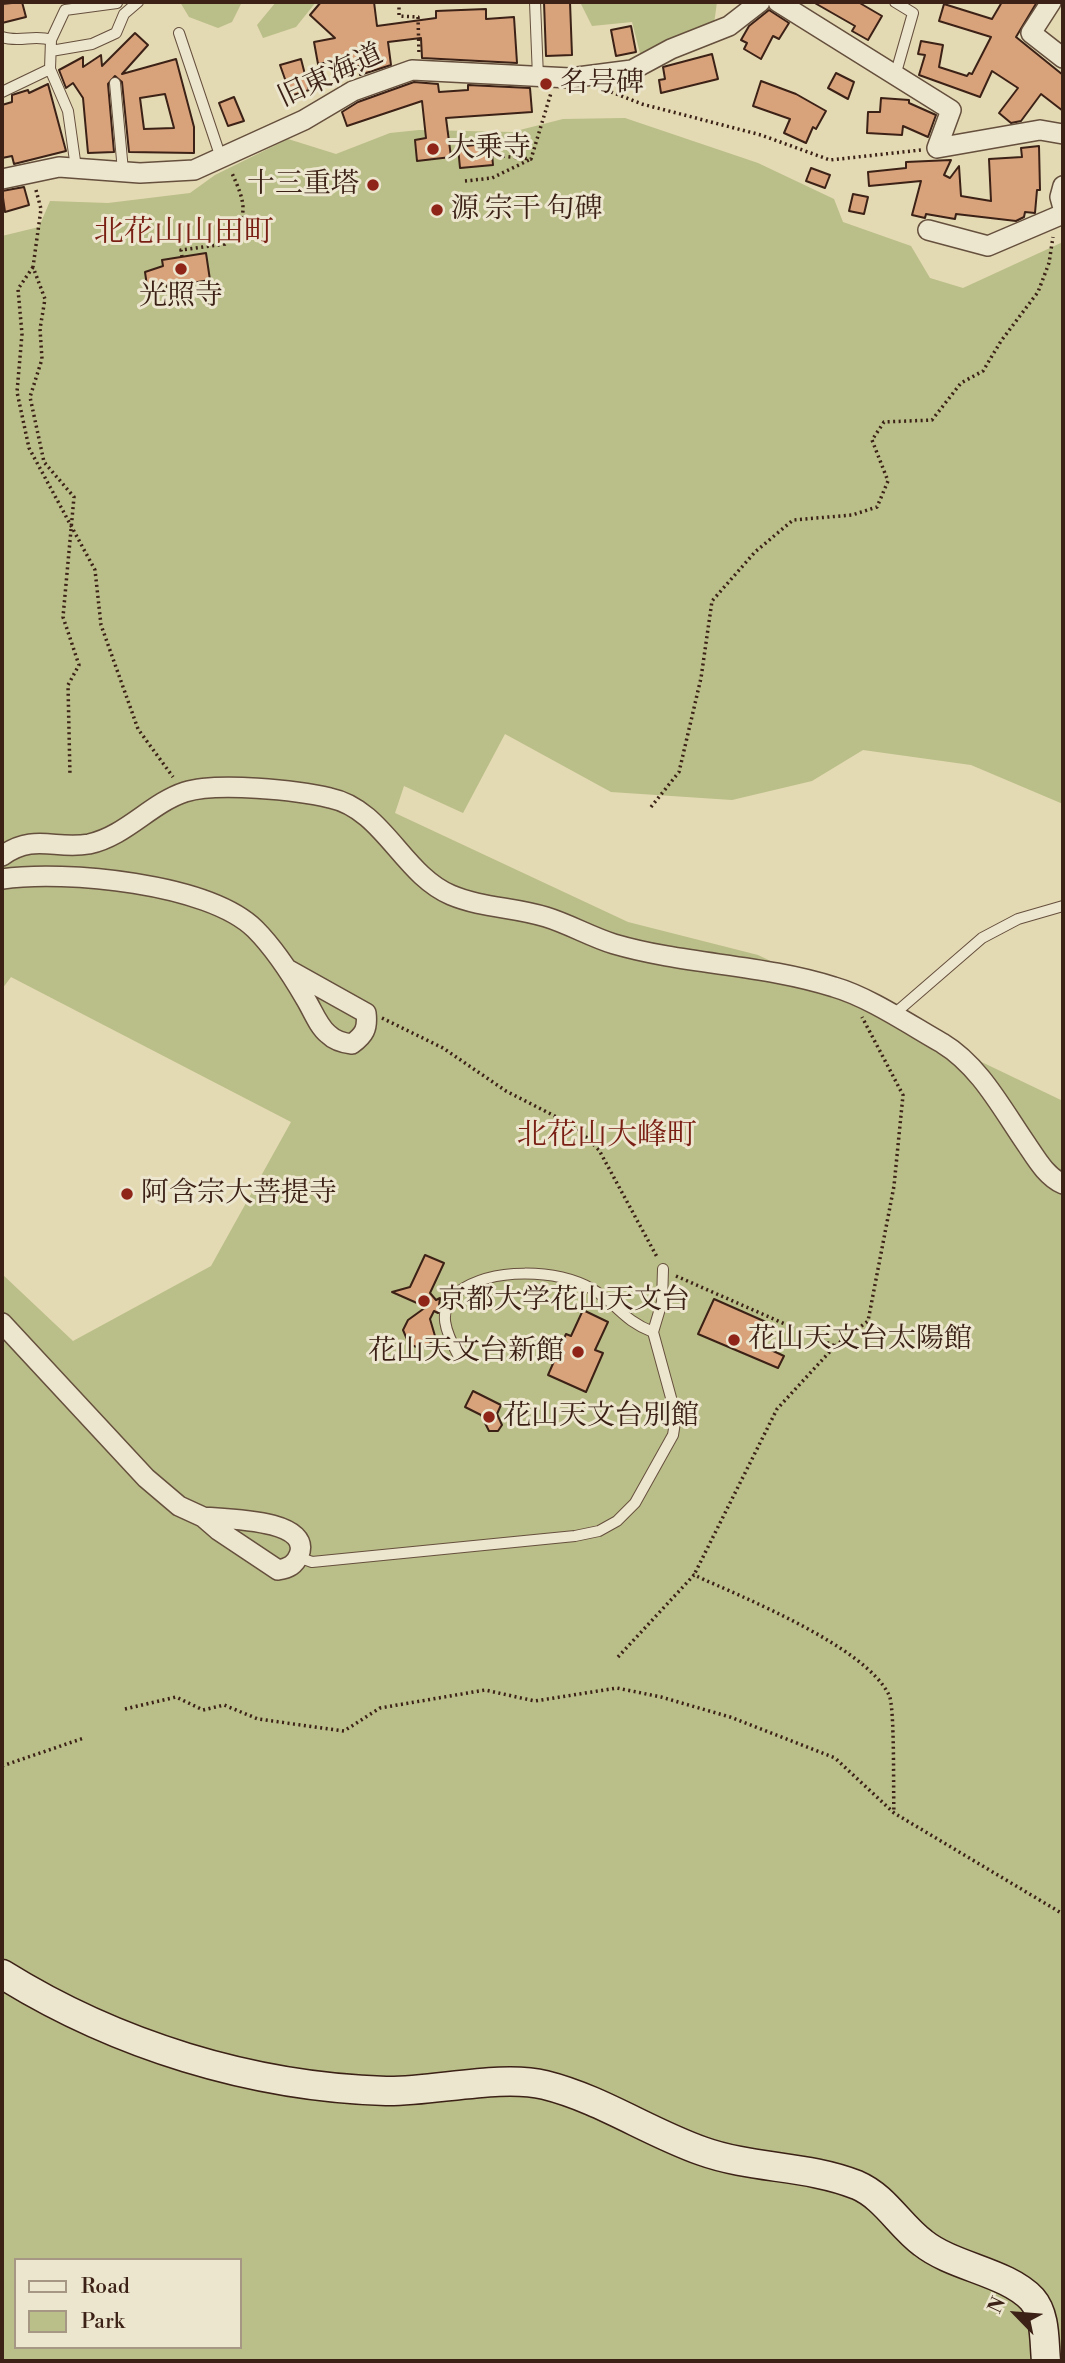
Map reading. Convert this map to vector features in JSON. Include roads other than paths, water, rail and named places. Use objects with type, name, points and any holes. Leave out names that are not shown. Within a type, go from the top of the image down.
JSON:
[{"type":"street","name":"旧東海道","points":[[2,179],[76,168],[181,172],[223,158],[304,120],[353,91],[412,70],[544,77],[632,70],[729,26],[760,2]]},
{"type":"street","points":[[778,2],[951,110],[937,148],[1040,130],[1063,134]]},
{"type":"street","points":[[1051,2],[1031,33],[1063,58]]},
{"type":"street","points":[[1063,186],[1060,197],[1063,208]]},
{"type":"street","points":[[928,230],[988,246],[1060,221]]},
{"type":"street","points":[[2,856],[26,842],[71,845],[109,837],[184,792],[249,789],[332,798],[353,806],[426,881],[450,895],[484,906],[545,916],[614,944],[711,965],[767,970],[837,987],[893,1016],[967,1061],[1053,1180],[1063,1184]]},
{"type":"street","points":[[2,879],[33,874],[74,877],[202,897],[230,910],[254,928],[289,970],[326,1033],[340,1042],[352,1044],[363,1036],[368,1026],[366,1013],[289,970]]},
{"type":"street","points":[[326,1033],[325,1019],[331,1009],[348,1001]]},
{"type":"street","points":[[2,1323],[146,1478],[179,1506],[203,1517],[278,1570],[288,1568],[298,1557],[300,1541],[292,1532],[262,1523],[203,1517]]},
{"type":"street","points":[[2,1974],[67,2010],[141,2042],[256,2076],[319,2088],[389,2091],[512,2082],[542,2084],[622,2113],[701,2151],[810,2172],[857,2185],[874,2195],[922,2243],[943,2256],[1018,2288],[1032,2299],[1041,2314],[1046,2361]]},
{"type":"lane","points":[[2,37],[16,42],[39,36],[51,46],[92,44],[116,33],[124,14],[138,2]]},
{"type":"lane","points":[[536,2],[544,77]]},
{"type":"lane","points":[[895,2],[913,13],[895,76]]},
{"type":"lane","points":[[76,168],[68,111],[50,69],[51,46],[65,10],[117,3]]},
{"type":"lane","points":[[179,33],[223,158]]},
{"type":"lane","points":[[2,92],[50,69]]},
{"type":"lane","points":[[115,83],[124,171]]},
{"type":"lane","points":[[893,1016],[982,938],[1018,919],[1063,906]]},
{"type":"lane","points":[[298,1557],[312,1562],[575,1536],[599,1531],[617,1521],[635,1503],[673,1435],[676,1416],[653,1332],[662,1301],[663,1269]]},
{"type":"lane","points":[[458,1355],[446,1332],[444,1313],[452,1297],[467,1285],[492,1277],[540,1274],[567,1279],[593,1289],[632,1324],[653,1332]]},
{"type":"place","name":"名号碑","points":[[546,84]]},
{"type":"place","name":"大乗寺","points":[[433,149]]},
{"type":"place","name":"十三重塔","points":[[373,185]]},
{"type":"place","name":"源 宗干 句碑","points":[[437,210]]},
{"type":"place","name":"光照寺","points":[[181,269]]},
{"type":"place","name":"阿含宗大菩提寺","points":[[127,1194]]},
{"type":"place","name":"京都大学花山天文台","points":[[424,1301]]},
{"type":"place","name":"花山天文台太陽館","points":[[734,1340]]},
{"type":"place","name":"花山天文台新館","points":[[578,1352]]},
{"type":"place","name":"花山天文台別館","points":[[489,1417]]},
{"type":"district","name":"北花山山田町","points":[[184,234]]},
{"type":"district","name":"北花山大峰町","points":[[607,1137]]}]
